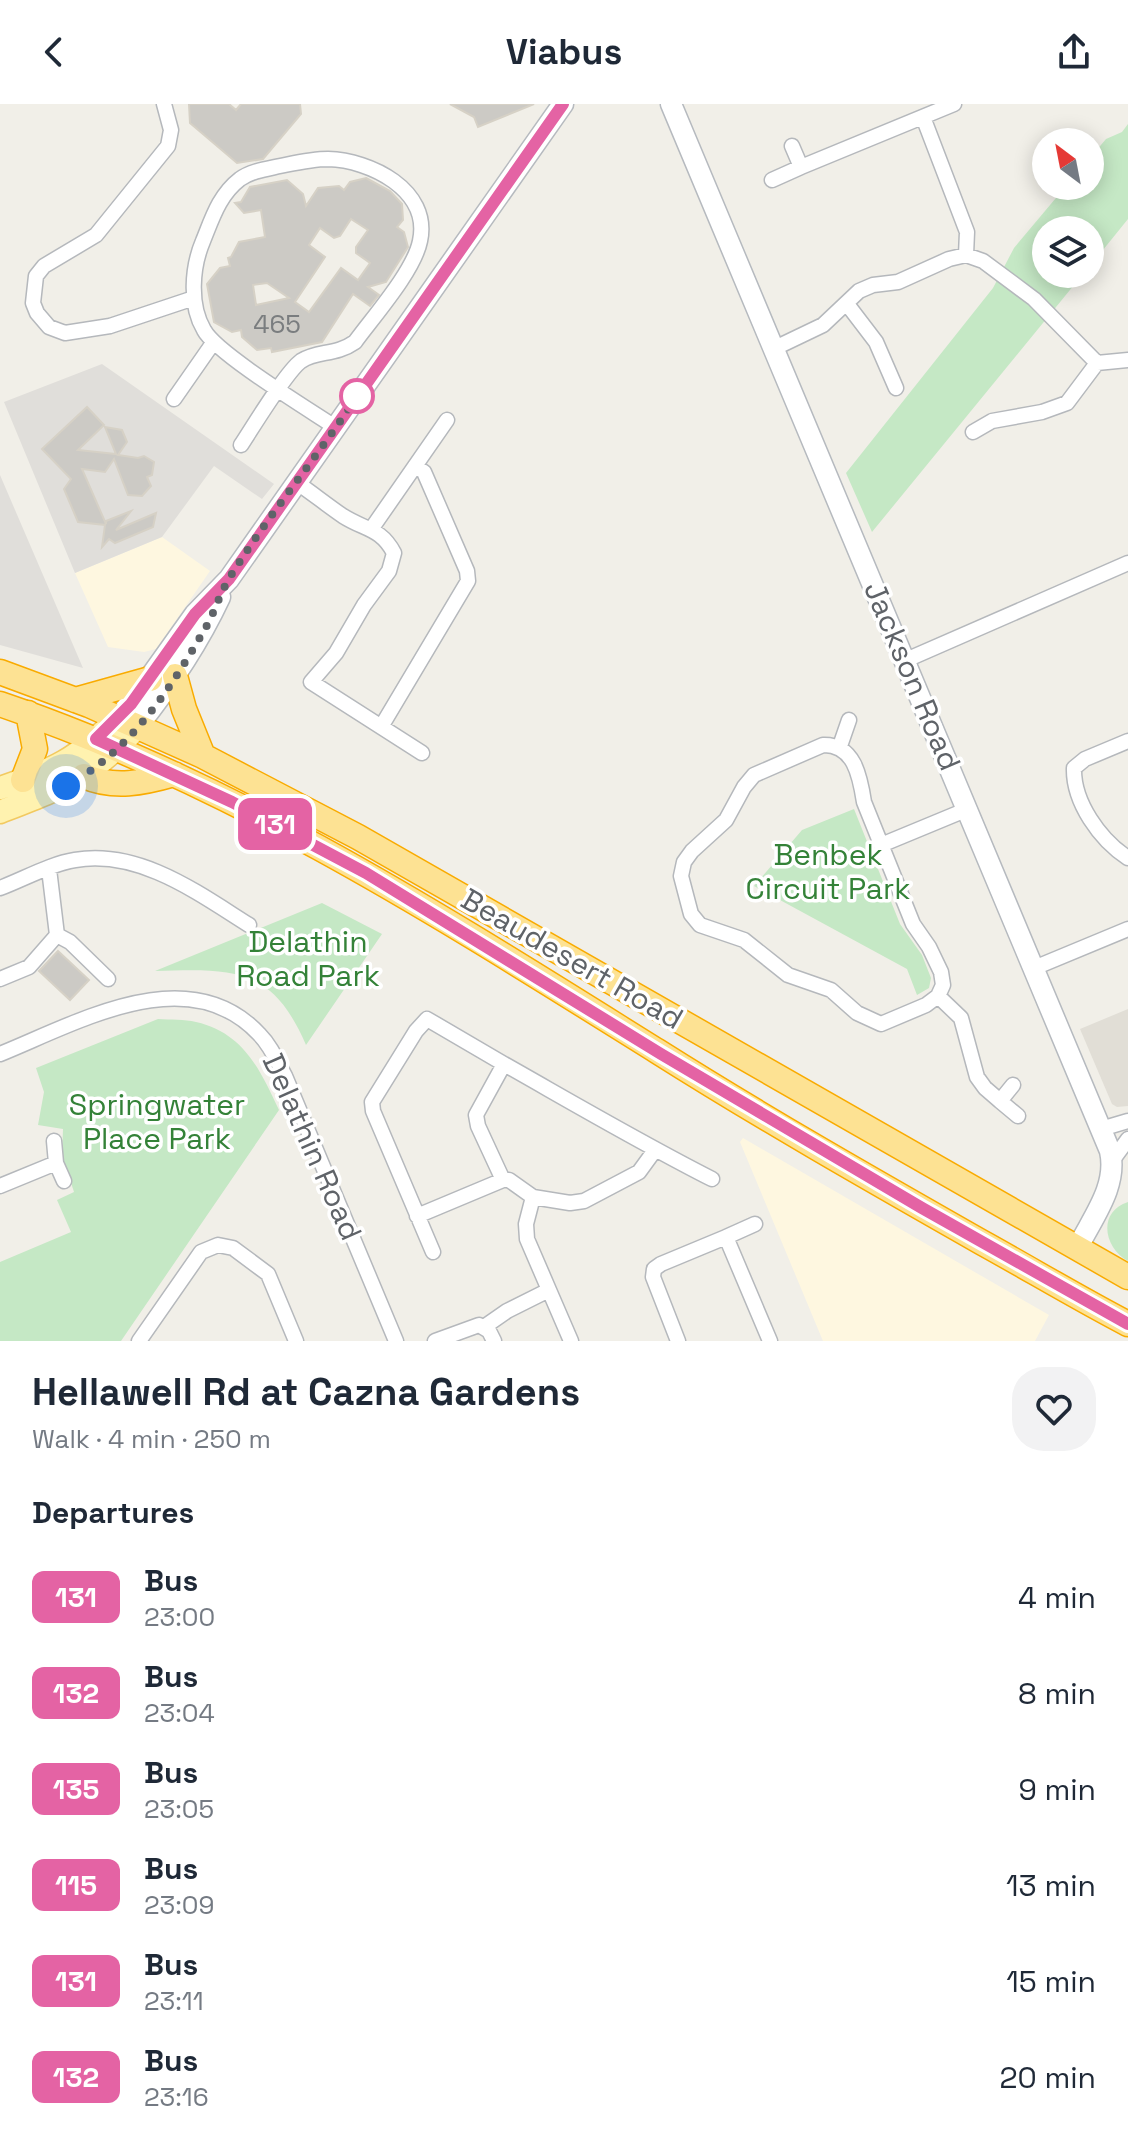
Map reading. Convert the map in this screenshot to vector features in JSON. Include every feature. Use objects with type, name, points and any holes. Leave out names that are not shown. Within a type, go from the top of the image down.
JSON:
[{"type":"highway","name":"Beaudesert Road","points":[[0,672],[75,700],[203,756],[388,854],[1128,1277]]},
{"type":"highway","points":[[175,676],[184,709],[203,756]]},
{"type":"highway","points":[[75,700],[150,679]]},
{"type":"highway","name":"Beaudesert Road","points":[[0,704],[107,744],[174,774],[366,873],[661,1054],[922,1208],[1128,1324]]},
{"type":"highway","points":[[11,784],[35,749],[28,713]]},
{"type":"highway","points":[[84,776],[104,783],[140,784],[174,774]]},
{"type":"main road","points":[[0,812],[46,795],[84,776],[128,722]]},
{"type":"main road","points":[[11,784],[107,744]]},
{"type":"street","points":[[164,104],[171,130],[168,146],[96,235],[44,266],[36,276],[33,303],[49,327],[65,333],[110,326],[194,298]]},
{"type":"street","points":[[128,722],[175,676],[207,625],[229,579],[563,104]]},
{"type":"street","name":"Jackson Road","points":[[671,104],[906,660],[1112,1161]]},
{"type":"street","points":[[772,180],[954,104]]},
{"type":"street","points":[[923,117],[967,232],[966,255]]},
{"type":"street","points":[[792,146],[801,167]]},
{"type":"street","points":[[241,445],[280,389],[298,363],[312,355],[340,352],[355,342],[416,258],[421,219],[404,190],[371,168],[349,161],[326,159],[258,170],[240,179],[224,195],[199,251],[194,298],[199,319],[213,343],[280,389],[335,427]]},
{"type":"street","points":[[775,348],[823,325],[859,291],[873,285],[898,282],[949,259],[966,255],[983,261],[1034,299],[1097,363]]},
{"type":"street","points":[[847,304],[876,342],[896,388]]},
{"type":"street","points":[[174,399],[213,343]]},
{"type":"street","points":[[973,432],[992,421],[1042,412],[1067,403],[1097,363],[1128,360]]},
{"type":"street","points":[[372,528],[447,420]]},
{"type":"street","points":[[381,727],[468,581],[467,571],[424,472],[415,466]]},
{"type":"street","points":[[296,482],[344,516],[372,528],[387,540],[394,553],[389,571],[364,605],[336,653],[311,682],[422,753]]},
{"type":"street","points":[[906,660],[1128,563]]},
{"type":"street","points":[[128,722],[150,679],[195,614],[229,579]]},
{"type":"street","points":[[840,746],[849,720]]},
{"type":"street","points":[[1128,741],[1085,759],[1074,768],[1074,782],[1089,819],[1115,850],[1128,858]]},
{"type":"street","points":[[823,745],[840,746],[849,754],[881,845],[913,924],[941,972],[943,985],[938,996],[926,1005],[881,1024],[867,1020],[831,990],[788,975],[744,940],[700,925],[691,914],[681,876],[684,862],[726,820],[754,775],[823,745]]},
{"type":"street","points":[[881,845],[968,809]]},
{"type":"street","points":[[0,888],[74,860],[111,859],[155,871],[189,887],[249,925]]},
{"type":"street","points":[[0,979],[29,967],[57,935],[49,869]]},
{"type":"street","points":[[1034,968],[1128,929]]},
{"type":"street","points":[[57,935],[70,942],[108,979]]},
{"type":"street","points":[[938,996],[961,1018],[977,1077],[985,1088],[1018,1116]]},
{"type":"street","name":"Delathin Road","points":[[0,1054],[115,1007],[155,999],[195,1001],[223,1009],[241,1019],[258,1032],[285,1076],[396,1341]]},
{"type":"street","points":[[433,1252],[373,1111],[372,1102],[416,1031],[427,1019],[655,1150],[712,1179]]},
{"type":"street","points":[[503,1180],[476,1115],[504,1064]]},
{"type":"street","points":[[1000,1101],[1013,1085]]},
{"type":"street","points":[[1101,1129],[1128,1121]]},
{"type":"street","points":[[1077,1249],[1109,1186],[1112,1161],[1128,1139]]},
{"type":"street","points":[[54,1141],[56,1163],[64,1181]]},
{"type":"street","points":[[417,1216],[503,1180],[509,1180],[533,1197],[570,1203],[584,1201],[639,1172],[655,1150]]},
{"type":"street","points":[[0,1186],[56,1163]]},
{"type":"street","points":[[533,1197],[526,1224],[527,1239],[571,1341]]},
{"type":"street","points":[[678,1341],[653,1277],[654,1269],[755,1224]]},
{"type":"street","points":[[726,1237],[770,1341]]},
{"type":"street","points":[[139,1341],[201,1252],[218,1245],[233,1248],[268,1274],[296,1341]]},
{"type":"street","points":[[484,1327],[507,1311],[549,1290]]},
{"type":"street","points":[[435,1341],[474,1325],[484,1327],[494,1341]]},
{"type":"shaded area","points":[[102,364],[274,484],[262,499],[214,466],[162,537],[75,573],[4,402]]},
{"type":"shaded area","points":[[0,475],[83,668],[0,645]]},
{"type":"shaded area","points":[[162,537],[210,571],[156,649],[144,652],[108,647],[75,573]]},
{"type":"shaded area","points":[[1128,1009],[1128,1106],[1117,1107],[1112,1104],[1080,1029]]},
{"type":"shaded area","points":[[743,1138],[1049,1315],[1035,1341],[823,1341],[740,1142]]},
{"type":"green space","points":[[1128,124],[1128,219],[1104,249],[1104,216],[1041,216],[1054,200],[1104,200],[1104,141],[1122,132]]},
{"type":"green space","points":[[1032,227],[1032,288],[1072,288],[872,532],[846,473],[993,288],[1014,248]]},
{"type":"green space","name":"Benbek Circuit Park","points":[[854,809],[900,924],[922,955],[931,978],[929,988],[917,995],[907,969],[754,886],[802,830]]},
{"type":"green space","name":"Delathin Road Park","points":[[322,903],[382,934],[306,1045],[293,1019],[264,986],[228,973],[155,971]]},
{"type":"green space","name":"Springwater Place Park","points":[[158,1019],[196,1022],[227,1035],[257,1067],[279,1110],[121,1341],[0,1341],[0,1262],[71,1232],[57,1200],[74,1192],[62,1155],[63,1129],[38,1125],[44,1092],[36,1068]]},
{"type":"green space","points":[[1128,1202],[1128,1261],[1114,1248],[1107,1230],[1112,1214]]},
{"type":"building","points":[[189,104],[229,104],[236,110],[241,104],[300,104],[301,114],[263,159],[237,163],[190,123]]},
{"type":"building","points":[[450,104],[534,104],[478,127],[474,117]]},
{"type":"building","points":[[366,178],[390,191],[402,204],[403,220],[397,227],[404,232],[408,247],[386,282],[368,287],[379,295],[370,306],[353,294],[322,342],[272,352],[271,348],[257,350],[242,337],[241,330],[232,332],[214,322],[207,284],[220,268],[230,266],[228,258],[239,242],[265,237],[261,210],[244,213],[235,203],[241,202],[250,187],[287,180],[303,194],[306,206],[318,188],[339,186],[344,190],[350,182]],"holes":[[[351,219],[368,230],[356,247],[356,253],[370,263],[358,280],[341,268],[309,312],[295,302],[325,257],[309,245],[320,228],[334,238],[340,236]],[[267,283],[289,298],[256,305],[253,285]]]},
{"type":"building","points":[[87,407],[104,425],[78,450],[116,454],[105,427],[122,430],[127,442],[118,455],[144,456],[154,462],[152,475],[147,477],[151,486],[142,496],[128,495],[114,459],[105,472],[82,469],[106,524],[106,521],[131,511],[116,530],[156,513],[153,527],[115,543],[109,539],[102,547],[105,525],[78,522],[64,489],[71,479],[42,449]]},
{"type":"building","points":[[58,951],[89,980],[70,1000],[39,971]]},
{"type":"bus line","name":"131","points":[[563,104],[229,579],[195,614],[131,704],[96,739],[232,802],[366,873],[661,1054],[922,1208],[1128,1324]]},
{"type":"route","points":[[66,786],[94,770],[118,749],[158,702],[207,625],[229,579],[357,396]]}]
